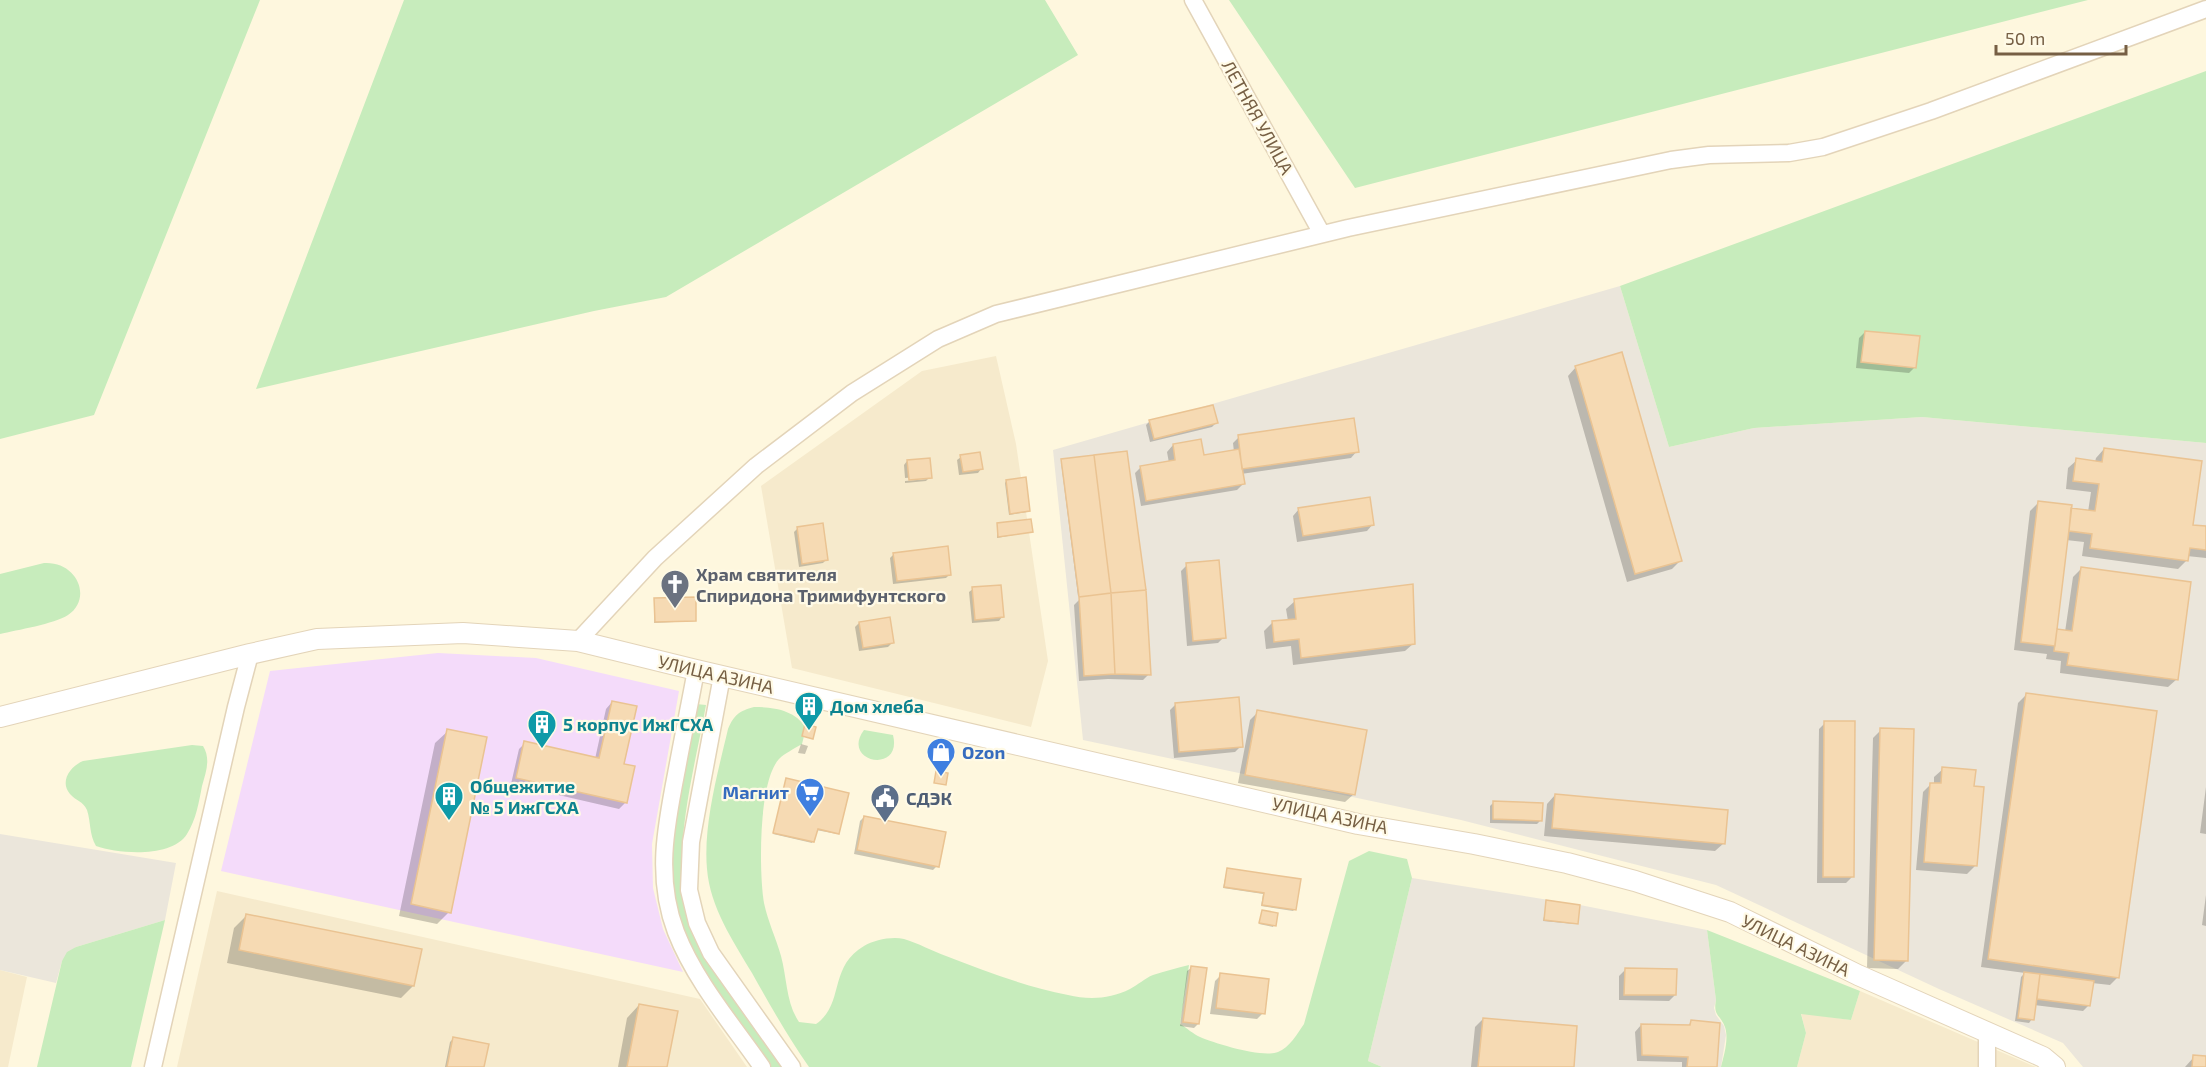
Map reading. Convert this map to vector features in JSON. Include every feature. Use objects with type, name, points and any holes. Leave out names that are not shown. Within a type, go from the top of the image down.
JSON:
[{"type":"street","name":"ЛЕТНЯЯ УЛИЦА","points":[[1193,0],[1322,234]]},
{"type":"street","points":[[578,641],[655,558],[756,466],[852,393],[938,339],[996,314],[1322,234],[1671,160],[1709,155],[1788,153],[1823,147],[1931,111],[2206,9]]},
{"type":"street","name":"УЛИЦА АЗИНА","points":[[0,717],[317,639],[463,633],[578,641],[1358,824],[1465,842],[1635,880],[1730,912],[1858,975],[2043,1057],[2055,1067]]},
{"type":"street","points":[[153,1067],[250,654]]},
{"type":"street","points":[[696,670],[664,831],[663,861],[666,893],[676,931],[691,961],[762,1067]]},
{"type":"street","points":[[723,676],[692,842],[689,890],[697,923],[711,953],[792,1067]]},
{"type":"street","points":[[1987,1067],[1988,1033]]},
{"type":"shaded area","points":[[1620,286],[1669,447],[1754,428],[1922,417],[2206,443],[2206,1067],[2083,1067],[2063,1043],[1939,989],[1716,885],[1461,820],[1083,740],[1053,450]]},
{"type":"shaded area","points":[[996,356],[1016,444],[1048,661],[1031,727],[792,668],[761,486],[922,371]]},
{"type":"shaded area","points":[[438,653],[536,658],[679,691],[652,844],[653,888],[663,929],[683,972],[221,871],[270,671]]},
{"type":"shaded area","points":[[0,834],[176,863],[165,920],[76,947],[62,961],[56,983],[0,970]]},
{"type":"shaded area","points":[[1412,878],[1580,905],[1707,930],[1716,1000],[1714,1008],[1724,1026],[1726,1035],[1721,1067],[1382,1067],[1368,1061]]},
{"type":"shaded area","points":[[217,891],[700,999],[747,1067],[177,1067]]},
{"type":"shaded area","points":[[0,970],[27,977],[8,1067],[0,1067]]},
{"type":"shaded area","points":[[1860,991],[2036,1067],[1797,1067],[1806,1033],[1801,1013],[1851,1020]]},
{"type":"green space","points":[[0,0],[260,0],[94,415],[0,439]]},
{"type":"green space","points":[[404,0],[1045,0],[1078,55],[666,297],[594,311],[256,389]]},
{"type":"green space","points":[[1229,0],[2088,0],[1355,188]]},
{"type":"green space","points":[[2206,71],[2206,443],[1922,417],[1754,428],[1669,447],[1620,286]]},
{"type":"green space","points":[[44,563],[56,564],[73,574],[80,591],[76,608],[68,615],[54,621],[0,634],[0,574]]},
{"type":"green space","points":[[696,704],[706,705],[685,821],[683,891],[785,1067],[770,1067],[727,1008],[697,961],[678,917],[672,887],[673,826],[677,795]]},
{"type":"green space","points":[[754,707],[790,713],[806,728],[802,744],[781,757],[772,771],[764,807],[761,850],[764,903],[781,956],[792,1007],[799,1022],[816,1024],[825,1016],[831,1006],[845,964],[853,955],[873,942],[899,938],[1021,983],[1084,998],[1115,995],[1153,975],[1189,965],[1180,1024],[1200,1037],[1228,1046],[1251,1052],[1278,1052],[1289,1044],[1304,1024],[1349,861],[1369,851],[1407,859],[1412,878],[1368,1061],[1382,1067],[809,1067],[779,1021],[730,936],[709,883],[706,852],[709,817],[728,729],[738,714]]},
{"type":"green space","points":[[864,730],[893,735],[894,748],[889,756],[873,760],[865,756],[860,750],[859,741]]},
{"type":"green space","points":[[192,745],[203,746],[207,756],[207,766],[195,817],[187,834],[180,842],[170,847],[144,852],[118,851],[96,846],[87,810],[67,789],[66,779],[74,766],[83,761]]},
{"type":"green space","points":[[165,920],[131,1067],[37,1067],[62,961],[67,952],[76,947]]},
{"type":"green space","points":[[1707,930],[1860,991],[1851,1020],[1801,1014],[1806,1033],[1797,1067],[1721,1067],[1726,1047],[1726,1032],[1715,1009],[1716,1000]]},
{"type":"building","points":[[1865,331],[1920,336],[1916,368],[1861,362]]},
{"type":"building","points":[[1622,352],[1682,561],[1635,574],[1575,366]]},
{"type":"building","points":[[1213,405],[1218,423],[1154,439],[1149,420]]},
{"type":"building","points":[[1354,418],[1359,452],[1242,469],[1238,435]]},
{"type":"building","points":[[1201,439],[1204,455],[1239,449],[1245,484],[1146,501],[1140,466],[1175,460],[1173,444]]},
{"type":"building","points":[[2104,448],[2202,461],[2193,525],[2206,526],[2206,550],[2190,548],[2188,561],[2090,548],[2092,534],[2069,531],[2071,508],[2095,511],[2099,484],[2073,481],[2076,458],[2102,462]]},
{"type":"building","points":[[1127,451],[1146,590],[1111,593],[1094,455]]},
{"type":"building","points":[[980,452],[983,469],[963,472],[960,455]]},
{"type":"building","points":[[1094,455],[1111,593],[1079,597],[1061,459]]},
{"type":"building","points":[[930,458],[932,478],[909,480],[907,460]]},
{"type":"building","points":[[1026,477],[1030,511],[1010,514],[1006,480]]},
{"type":"building","points":[[1370,497],[1374,525],[1303,536],[1298,508]]},
{"type":"building","points":[[2038,501],[2072,505],[2055,646],[2021,642]]},
{"type":"building","points":[[1031,519],[1033,532],[998,537],[997,523]]},
{"type":"building","points":[[823,523],[828,560],[802,564],[797,527]]},
{"type":"building","points":[[948,546],[951,575],[897,581],[893,553]]},
{"type":"building","points":[[1219,560],[1226,638],[1193,641],[1186,563]]},
{"type":"building","points":[[2081,567],[2191,582],[2178,680],[2067,665],[2069,653],[2054,651],[2057,629],[2072,631]]},
{"type":"building","points":[[1413,584],[1415,644],[1301,658],[1299,639],[1274,642],[1272,621],[1296,619],[1294,599]]},
{"type":"building","points":[[1001,585],[1004,617],[975,620],[972,587]]},
{"type":"building","points":[[1146,590],[1151,675],[1115,674],[1111,593]]},
{"type":"building","points":[[1111,593],[1115,674],[1084,676],[1079,597]]},
{"type":"building","name":"Храм святителя Спиридона Тримифунтского","points":[[696,597],[696,621],[655,622],[654,598]]},
{"type":"building","points":[[890,617],[894,643],[863,648],[859,622]]},
{"type":"building","points":[[2026,693],[2157,711],[2119,978],[1988,959]]},
{"type":"building","points":[[1239,697],[1243,747],[1179,752],[1175,703]]},
{"type":"building","name":"5 корпус ИжГСХА","points":[[612,701],[637,706],[624,764],[635,766],[627,803],[516,778],[524,741],[599,758]]},
{"type":"building","points":[[1257,710],[1367,730],[1355,795],[1245,775]]},
{"type":"building","points":[[1824,721],[1855,721],[1854,877],[1823,877]]},
{"type":"building","name":"Дом хлеба","points":[[805,724],[816,727],[813,739],[802,736]]},
{"type":"building","points":[[1880,728],[1914,729],[1908,961],[1874,960]]},
{"type":"building","name":"Общежитие № 5 ИжГСХА","points":[[447,729],[487,737],[451,913],[411,904]]},
{"type":"building","points":[[1942,767],[1976,770],[1974,786],[1984,787],[1977,866],[1924,862],[1930,783],[1941,783]]},
{"type":"building","name":"Ozon","points":[[936,771],[948,773],[946,785],[934,783]]},
{"type":"building","name":"Магнит","points":[[786,778],[849,793],[839,834],[818,829],[814,842],[773,833]]},
{"type":"building","points":[[1555,794],[1728,810],[1725,844],[1552,828]]},
{"type":"building","points":[[1493,801],[1543,803],[1542,821],[1493,819]]},
{"type":"building","points":[[864,816],[946,832],[939,867],[857,850]]},
{"type":"building","points":[[1227,868],[1301,879],[1296,910],[1262,905],[1264,893],[1224,887]]},
{"type":"building","points":[[1546,900],[1580,905],[1578,924],[1544,920]]},
{"type":"building","points":[[1262,910],[1278,913],[1276,926],[1259,923]]},
{"type":"building","points":[[246,914],[422,949],[414,986],[239,950]]},
{"type":"building","points":[[1191,966],[1207,968],[1199,1024],[1183,1022]]},
{"type":"building","points":[[1625,968],[1677,969],[1676,995],[1624,995]]},
{"type":"building","points":[[2024,972],[2040,974],[2034,1020],[2018,1018]]},
{"type":"building","points":[[1220,973],[1269,979],[1265,1014],[1216,1008]]},
{"type":"building","points":[[2040,974],[2094,981],[2090,1006],[2037,999]]},
{"type":"building","points":[[639,1004],[678,1011],[667,1067],[627,1067]]},
{"type":"building","points":[[1483,1018],[1577,1026],[1574,1067],[1478,1067]]},
{"type":"building","points":[[1691,1020],[1720,1023],[1717,1067],[1687,1067],[1688,1057],[1642,1055],[1641,1024],[1690,1025]]},
{"type":"building","points":[[453,1037],[489,1044],[484,1067],[447,1067]]},
{"type":"building","points":[[2193,1055],[2206,1056],[2206,1067],[2192,1067]]},
{"type":"place","name":"Храм святителя Спиридона Тримифунтского","points":[[675,610]]},
{"type":"place","name":"Дом хлеба","points":[[809,732]]},
{"type":"place","name":"5 корпус ИжГСХА","points":[[542,750]]},
{"type":"place","name":"Ozon","points":[[941,778]]},
{"type":"place","name":"Магнит","points":[[810,818]]},
{"type":"place","name":"Общежитие № 5 ИжГСХА","points":[[449,822]]},
{"type":"place","name":"СДЭК","points":[[885,824]]}]
